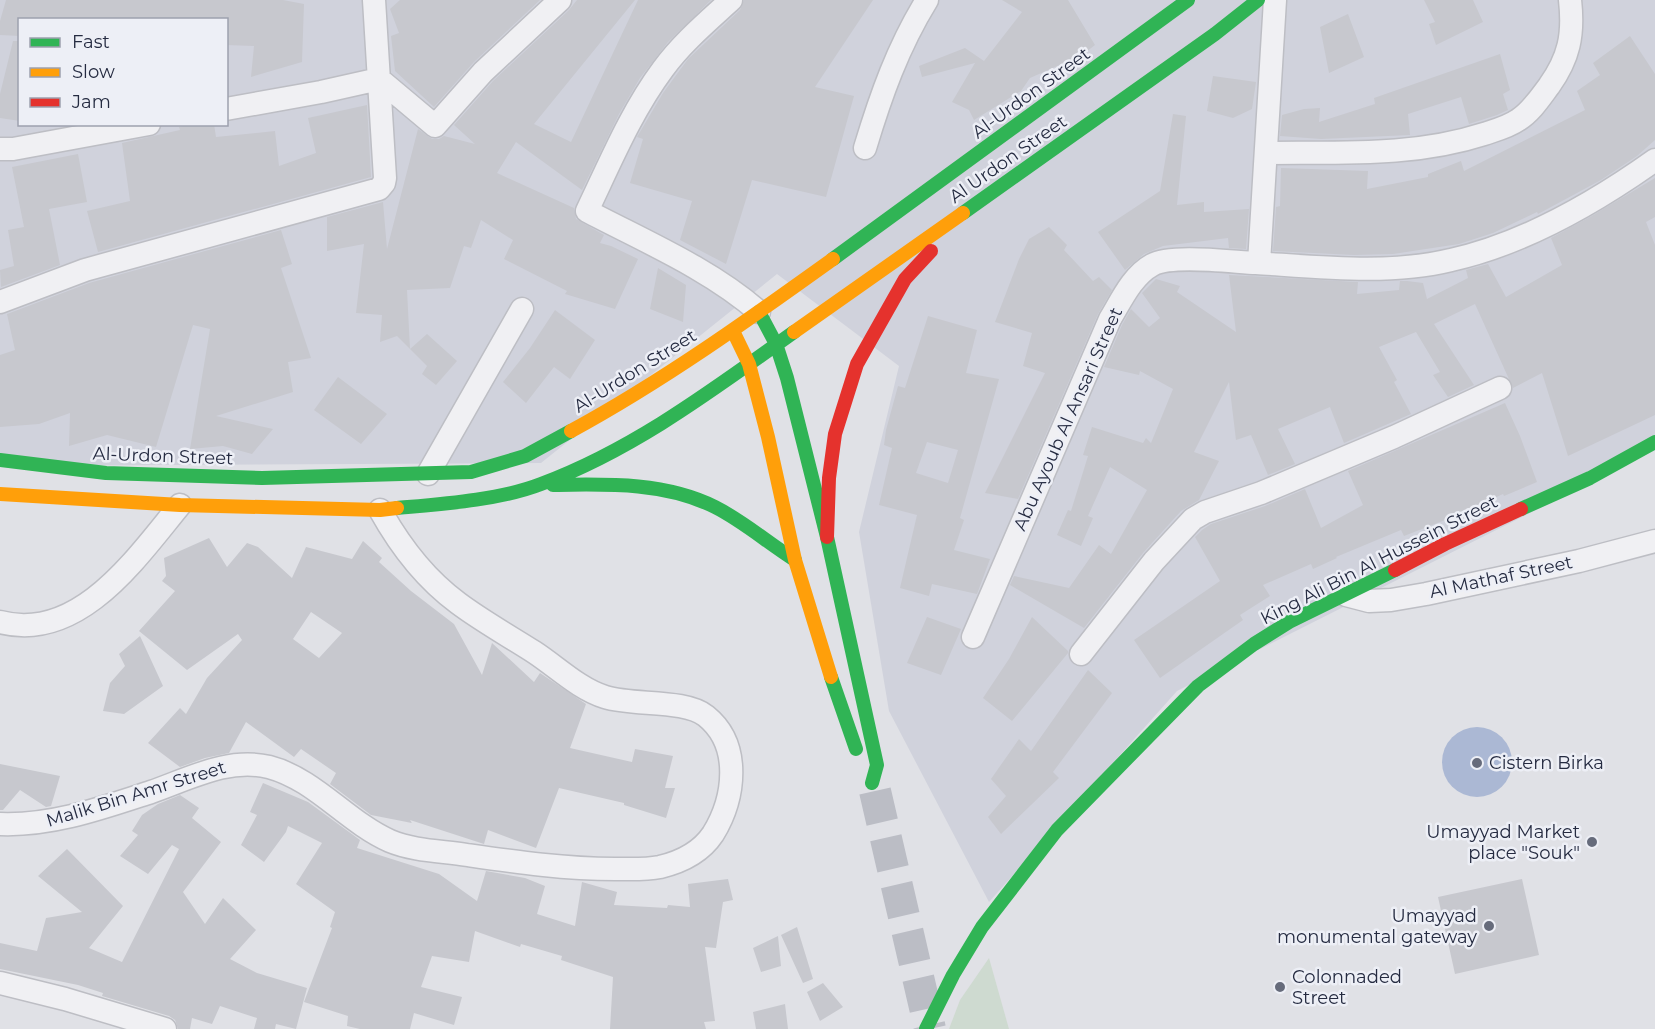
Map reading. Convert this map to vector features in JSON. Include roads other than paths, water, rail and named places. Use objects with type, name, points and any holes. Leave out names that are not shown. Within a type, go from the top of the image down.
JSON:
[{"type":"main road","name":"Al Urdon Street","points":[[776,344],[1215,34],[1258,0]]},
{"type":"main road","name":"Al-Urdon Street","points":[[0,460],[106,473],[262,478],[471,472],[525,456],[619,405],[733,331],[866,236],[1184,1]]},
{"type":"main road","points":[[827,537],[829,478],[836,434],[856,364],[905,279],[973,206]]},
{"type":"main road","points":[[733,331],[749,364],[768,437],[795,560],[842,711],[862,766],[874,787],[877,765],[827,537],[776,344],[759,312]]},
{"type":"main road","points":[[0,494],[180,505],[380,510],[434,505],[503,494],[539,484],[602,458],[652,428],[776,344]]},
{"type":"main road","name":"King Ali Bin Al Hussein Street","points":[[926,1029],[953,975],[982,927],[1057,830],[1198,686],[1254,644],[1289,622],[1445,544],[1590,478],[1655,442]]},
{"type":"main road","points":[[539,484],[619,485],[651,488],[683,495],[713,507],[742,523],[767,543],[795,560]]},
{"type":"street","points":[[0,302],[85,270],[374,191],[382,186],[385,178],[374,0]]},
{"type":"street","points":[[379,79],[435,126],[483,72],[560,0]]},
{"type":"street","points":[[730,0],[662,70],[631,120],[587,211],[712,278],[759,312]]},
{"type":"street","points":[[865,148],[886,81],[900,47],[927,0]]},
{"type":"street","points":[[1259,263],[1267,98],[1275,0]]},
{"type":"street","points":[[1266,153],[1404,151],[1456,143],[1511,124],[1530,110],[1557,74],[1567,54],[1572,36],[1570,0]]},
{"type":"street","points":[[228,109],[379,79]]},
{"type":"street","points":[[0,149],[138,126]]},
{"type":"street","name":"Abu Ayoub Al Ansari Street","points":[[973,637],[1101,339],[1117,307],[1134,282],[1150,266],[1157,263],[1190,260],[1374,268],[1451,261],[1496,246],[1555,221],[1603,194],[1655,160]]},
{"type":"street","points":[[428,474],[522,309]]},
{"type":"street","points":[[1081,654],[1154,561],[1192,519],[1261,493],[1394,437],[1500,388]]},
{"type":"street","points":[[0,622],[24,624],[44,622],[66,616],[95,598],[129,567],[180,505]]},
{"type":"street","name":"Malik Bin Amr Street","points":[[0,824],[38,823],[70,817],[217,768],[247,764],[273,768],[295,777],[363,825],[392,841],[425,850],[554,868],[642,869],[660,867],[704,847],[726,808],[730,783],[732,763],[729,748],[719,729],[704,714],[680,706],[645,704],[606,697],[585,688],[533,651],[456,602],[412,559],[394,536],[380,510]]},
{"type":"street","name":"Al Mathaf Street","points":[[1346,595],[1369,601],[1426,594],[1579,561],[1655,541]]},
{"type":"street","points":[[0,983],[65,999],[165,1029]]},
{"type":"water","name":"Cistern Birka","points":[[1477,727],[1496,733],[1506,743],[1512,762],[1506,781],[1496,791],[1477,797],[1458,791],[1448,781],[1442,762],[1448,743],[1458,733]]},
{"type":"tunnel","points":[[875,791],[930,1029]]},
{"type":"place","name":"Cistern Birka","points":[[1477,763]]},
{"type":"place","name":"Umayyad Market place \"Souk\"","points":[[1592,842]]},
{"type":"place","name":"Umayyad monumental gateway","points":[[1489,926]]},
{"type":"place","name":"Colonnaded Street","points":[[1280,987]]}]
